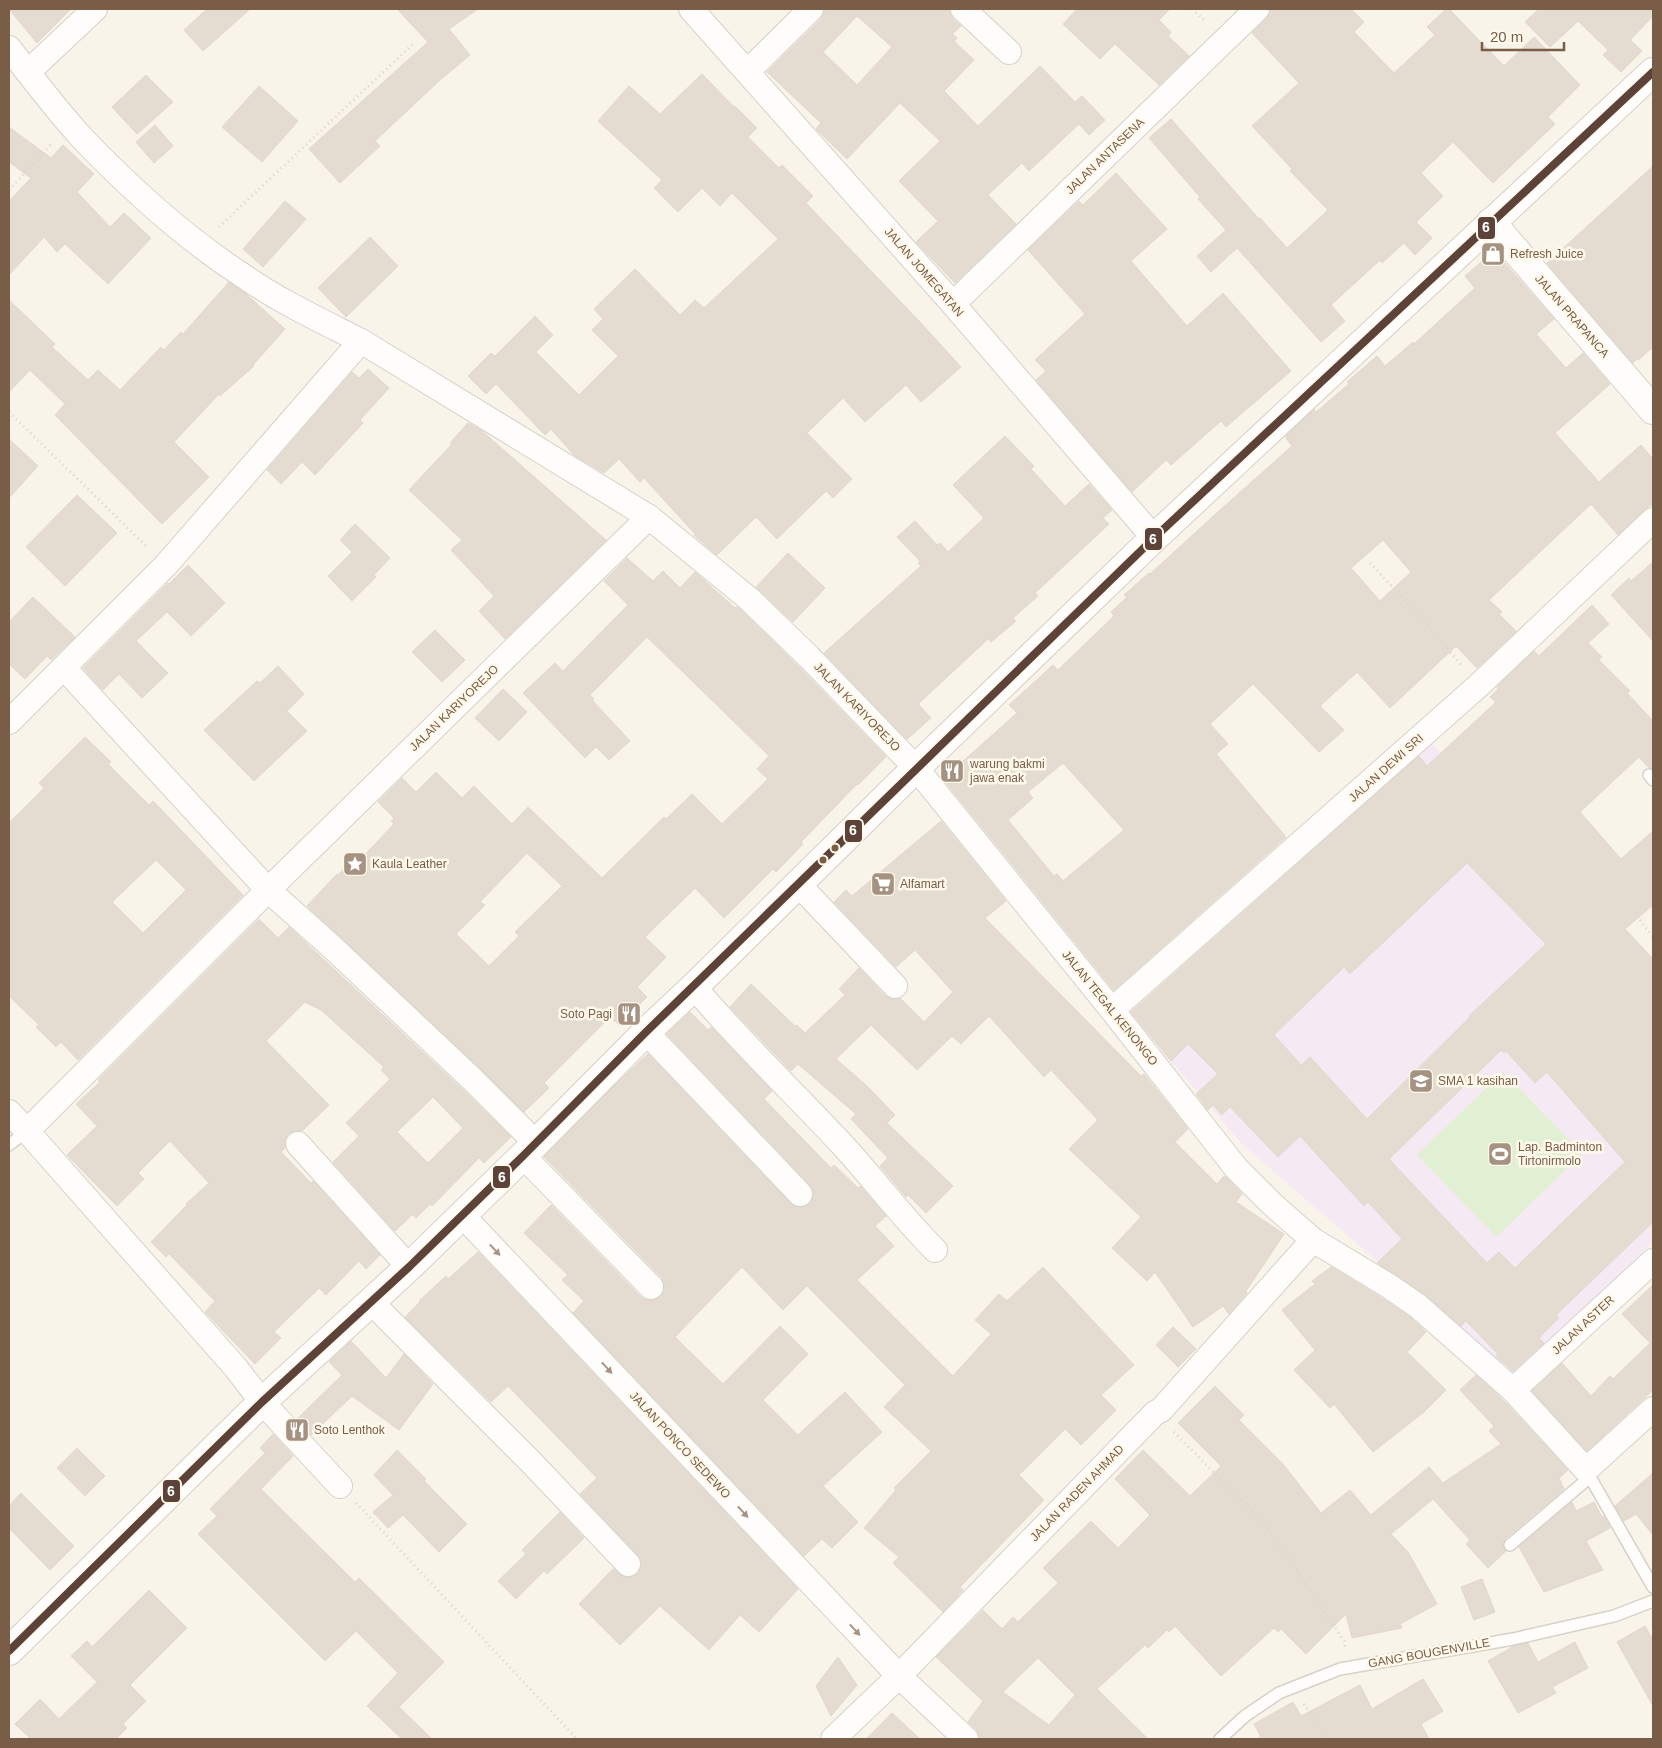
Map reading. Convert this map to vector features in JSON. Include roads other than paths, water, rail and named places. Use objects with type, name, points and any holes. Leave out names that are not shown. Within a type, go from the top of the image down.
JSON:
[{"type":"street","points":[[28,72],[95,9]]},
{"type":"street","name":"JALAN JOMEGATAN","points":[[691,9],[953,304],[1154,538]]},
{"type":"street","points":[[748,71],[811,9]]},
{"type":"street","points":[[964,9],[1009,52]]},
{"type":"street","name":"JALAN ANTASENA","points":[[953,304],[1257,9]]},
{"type":"street","points":[[9,48],[82,138],[126,182],[160,213],[245,278],[320,321],[361,341],[650,517]]},
{"type":"street","points":[[9,1651],[262,1402],[409,1267],[646,1032],[1154,538],[1653,72]]},
{"type":"street","name":"JALAN PRAPANCA","points":[[1492,222],[1653,410]]},
{"type":"street","points":[[9,722],[166,565],[361,341]]},
{"type":"street","name":"JALAN KARIYOREJO","points":[[27,1130],[268,890],[650,517],[748,598],[809,657],[916,768]]},
{"type":"street","name":"JALAN DEWI SRI","points":[[1112,1010],[1478,686],[1653,520]]},
{"type":"street","points":[[64,668],[268,890],[332,947],[452,1060],[651,1287]]},
{"type":"street","name":"JALAN TEGAL KENONGO","points":[[916,768],[1112,1010],[1236,1168],[1272,1204],[1313,1240],[1418,1306],[1513,1390],[1588,1473]]},
{"type":"street","points":[[798,884],[895,986]]},
{"type":"street","points":[[694,987],[732,1032],[838,1140],[916,1231],[935,1250]]},
{"type":"street","points":[[646,1032],[800,1194]]},
{"type":"street","points":[[9,1112],[27,1130],[236,1368],[262,1402],[340,1486]]},
{"type":"street","points":[[298,1144],[409,1267]]},
{"type":"street","name":"JALAN PONCO SEDEWO","points":[[462,1215],[899,1676],[966,1739]]},
{"type":"street","name":"JALAN RADEN AHMAD","points":[[833,1739],[899,1676],[1155,1413],[1161,1410],[1313,1240]]},
{"type":"street","name":"JALAN ASTER","points":[[1513,1390],[1653,1261]]},
{"type":"street","points":[[370,1302],[529,1460],[628,1564]]},
{"type":"street","points":[[1588,1473],[1653,1409]]},
{"type":"lane","points":[[9,1145],[27,1130]]},
{"type":"lane","points":[[1510,1545],[1588,1473],[1653,1587]]},
{"type":"lane","name":"GANG BOUGENVILLE","points":[[1220,1739],[1246,1716],[1280,1692],[1340,1669],[1513,1639],[1614,1616],[1653,1601]]},
{"type":"place","name":"Refresh Juice","points":[[1493,254]]},
{"type":"place","name":"warung bakmi jawa enak","points":[[952,771]]},
{"type":"place","name":"Kaula Leather","points":[[355,864]]},
{"type":"place","name":"Alfamart","points":[[883,884]]},
{"type":"place","name":"Soto Pagi","points":[[629,1014]]},
{"type":"place","name":"SMA 1 kasihan","points":[[1421,1081]]},
{"type":"place","name":"Lap. Badminton Tirtonirmolo","points":[[1500,1154]]},
{"type":"place","name":"Soto Lenthok","points":[[297,1430]]}]
